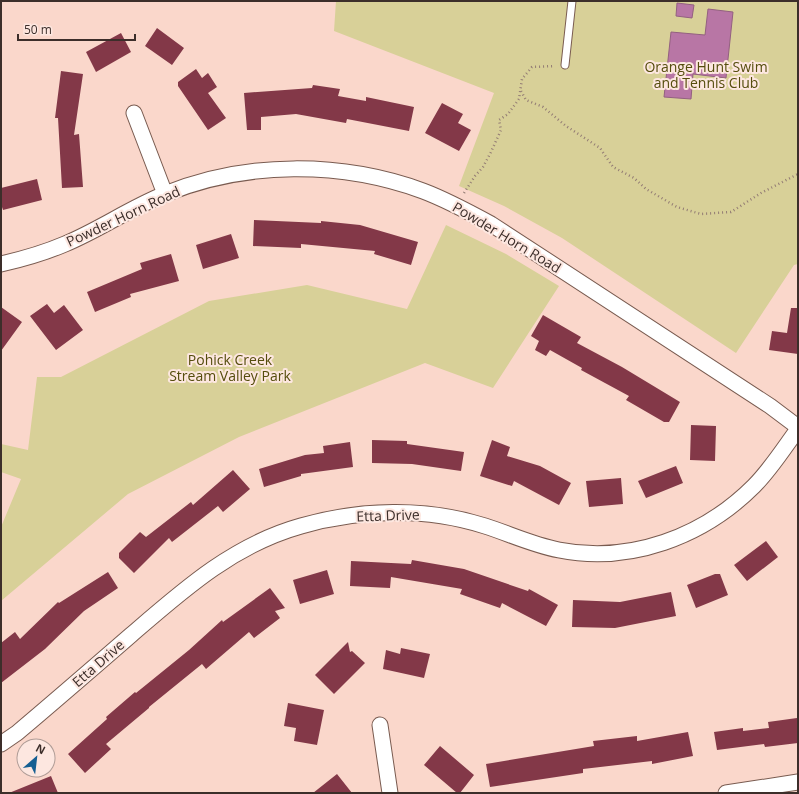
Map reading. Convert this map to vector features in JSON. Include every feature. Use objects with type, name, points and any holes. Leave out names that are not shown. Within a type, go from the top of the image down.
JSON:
[{"type":"street","points":[[134,113],[165,194]]},
{"type":"street","name":"Powder Horn Road","points":[[1,264],[32,256],[66,244],[165,194],[224,176],[264,170],[296,168],[360,174],[423,191],[456,205],[491,224],[763,402],[798,428]]},
{"type":"street","name":"Etta Drive","points":[[1,744],[17,733],[190,584],[234,554],[277,534],[301,526],[338,518],[386,512],[414,513],[439,515],[483,525],[542,546],[560,550],[582,553],[603,553],[646,548],[684,535],[704,526],[740,500],[766,473],[798,428]]},
{"type":"street","points":[[380,725],[390,793]]},
{"type":"street","points":[[726,793],[798,782]]},
{"type":"lane","points":[[565,65],[572,1]]},
{"type":"path","points":[[456,205],[475,176],[483,167],[501,130],[499,120],[508,114],[519,99],[522,79],[532,67],[565,65]]},
{"type":"path","points":[[520,91],[526,100],[543,107],[566,126],[600,148],[613,168],[634,178],[646,189],[677,207],[702,214],[731,212],[761,193],[798,174]]},
{"type":"green space","name":"Orange Hunt Swim and Tennis Club","points":[[336,1],[798,1],[798,264],[794,265],[736,353],[562,238],[504,206],[459,186],[494,93],[334,31]]},
{"type":"green space","name":"Pohick Creek Stream Valley Park","points":[[446,225],[506,254],[559,286],[493,388],[425,363],[239,437],[128,494],[1,601],[1,527],[21,479],[1,472],[1,444],[28,450],[37,377],[61,377],[209,301],[307,285],[407,309]]},
{"type":"shaded area","points":[[677,3],[694,5],[692,18],[676,16]]},
{"type":"shaded area","points":[[708,9],[733,12],[726,78],[693,74],[691,99],[664,97],[671,32],[705,35]]},
{"type":"building","points":[[157,28],[184,48],[172,65],[145,46]]},
{"type":"building","points":[[121,33],[131,52],[96,72],[86,52]]},
{"type":"building","points":[[196,69],[202,78],[208,73],[217,87],[208,93],[226,118],[208,130],[178,86],[178,82]]},
{"type":"building","points":[[61,71],[83,74],[74,135],[79,134],[83,187],[62,188],[58,118],[55,118]]},
{"type":"building","points":[[313,85],[340,89],[338,96],[366,101],[366,97],[414,107],[409,131],[347,119],[346,123],[296,114],[261,117],[261,130],[247,130],[244,93],[312,88]]},
{"type":"building","points":[[442,103],[463,114],[458,123],[471,130],[459,151],[425,133]]},
{"type":"building","points":[[37,179],[42,200],[3,210],[1,204],[1,188]]},
{"type":"building","points":[[254,220],[321,223],[321,221],[360,225],[418,242],[411,265],[374,254],[375,251],[301,244],[301,248],[253,246]]},
{"type":"building","points":[[231,234],[239,258],[203,269],[196,245]]},
{"type":"building","points":[[171,254],[179,281],[130,294],[131,297],[95,312],[87,292],[142,269],[140,263]]},
{"type":"building","points":[[47,304],[54,313],[64,305],[83,330],[56,350],[30,316]]},
{"type":"building","points":[[1,307],[22,322],[1,351]]},
{"type":"building","points":[[791,308],[798,308],[798,354],[769,350],[772,331],[787,333]]},
{"type":"building","points":[[543,315],[581,337],[577,343],[622,367],[680,402],[669,422],[664,422],[626,400],[629,396],[581,370],[582,368],[550,350],[546,356],[535,350],[539,341],[531,336]]},
{"type":"building","points":[[691,425],[716,426],[715,461],[690,460]]},
{"type":"building","points":[[372,440],[407,441],[407,444],[464,452],[461,471],[412,464],[372,463]]},
{"type":"building","points":[[492,440],[510,447],[507,456],[540,466],[571,483],[559,505],[514,481],[512,486],[480,476]]},
{"type":"building","points":[[350,442],[353,467],[301,474],[301,476],[264,487],[259,469],[305,455],[324,453],[323,446]]},
{"type":"building","points":[[676,466],[683,483],[646,498],[638,481]]},
{"type":"building","points":[[233,470],[250,489],[223,512],[218,506],[172,542],[169,538],[134,573],[119,558],[119,553],[140,532],[146,537],[191,502],[193,505]]},
{"type":"building","points":[[621,478],[623,504],[589,507],[586,481]]},
{"type":"building","points":[[766,541],[778,557],[747,581],[734,565]]},
{"type":"building","points":[[412,560],[464,569],[528,591],[529,589],[558,605],[546,626],[502,603],[500,608],[460,594],[462,589],[391,577],[390,588],[350,586],[351,561],[411,564]]},
{"type":"building","points":[[327,570],[334,594],[300,604],[293,580]]},
{"type":"building","points":[[108,572],[118,588],[84,611],[45,649],[1,683],[1,643],[15,632],[20,639],[58,602],[59,603]]},
{"type":"building","points":[[715,574],[720,574],[728,595],[696,608],[687,585]]},
{"type":"building","points":[[270,588],[285,608],[275,611],[280,618],[254,638],[249,632],[206,669],[202,664],[106,744],[111,749],[85,773],[68,754],[107,719],[106,717],[135,692],[136,693],[189,650],[222,620],[223,622]]},
{"type":"building","points":[[671,592],[676,616],[615,628],[572,627],[573,600],[620,602]]},
{"type":"building","points":[[348,642],[350,652],[352,651],[365,663],[334,694],[315,675]]},
{"type":"building","points":[[401,648],[430,654],[424,678],[383,669],[386,650],[400,654]]},
{"type":"building","points":[[288,703],[324,710],[317,745],[294,741],[296,728],[284,726]]},
{"type":"building","points":[[797,718],[798,743],[765,747],[764,744],[717,750],[714,732],[743,728],[743,731],[769,728],[768,722]]},
{"type":"building","points":[[688,732],[693,756],[652,764],[652,761],[583,769],[583,773],[490,787],[486,764],[594,746],[593,741],[637,736],[637,741]]},
{"type":"building","points":[[440,746],[474,775],[460,793],[457,793],[424,765]]},
{"type":"building","points":[[337,774],[352,793],[313,793]]},
{"type":"building","points":[[46,778],[52,778],[58,793],[9,793]]}]
